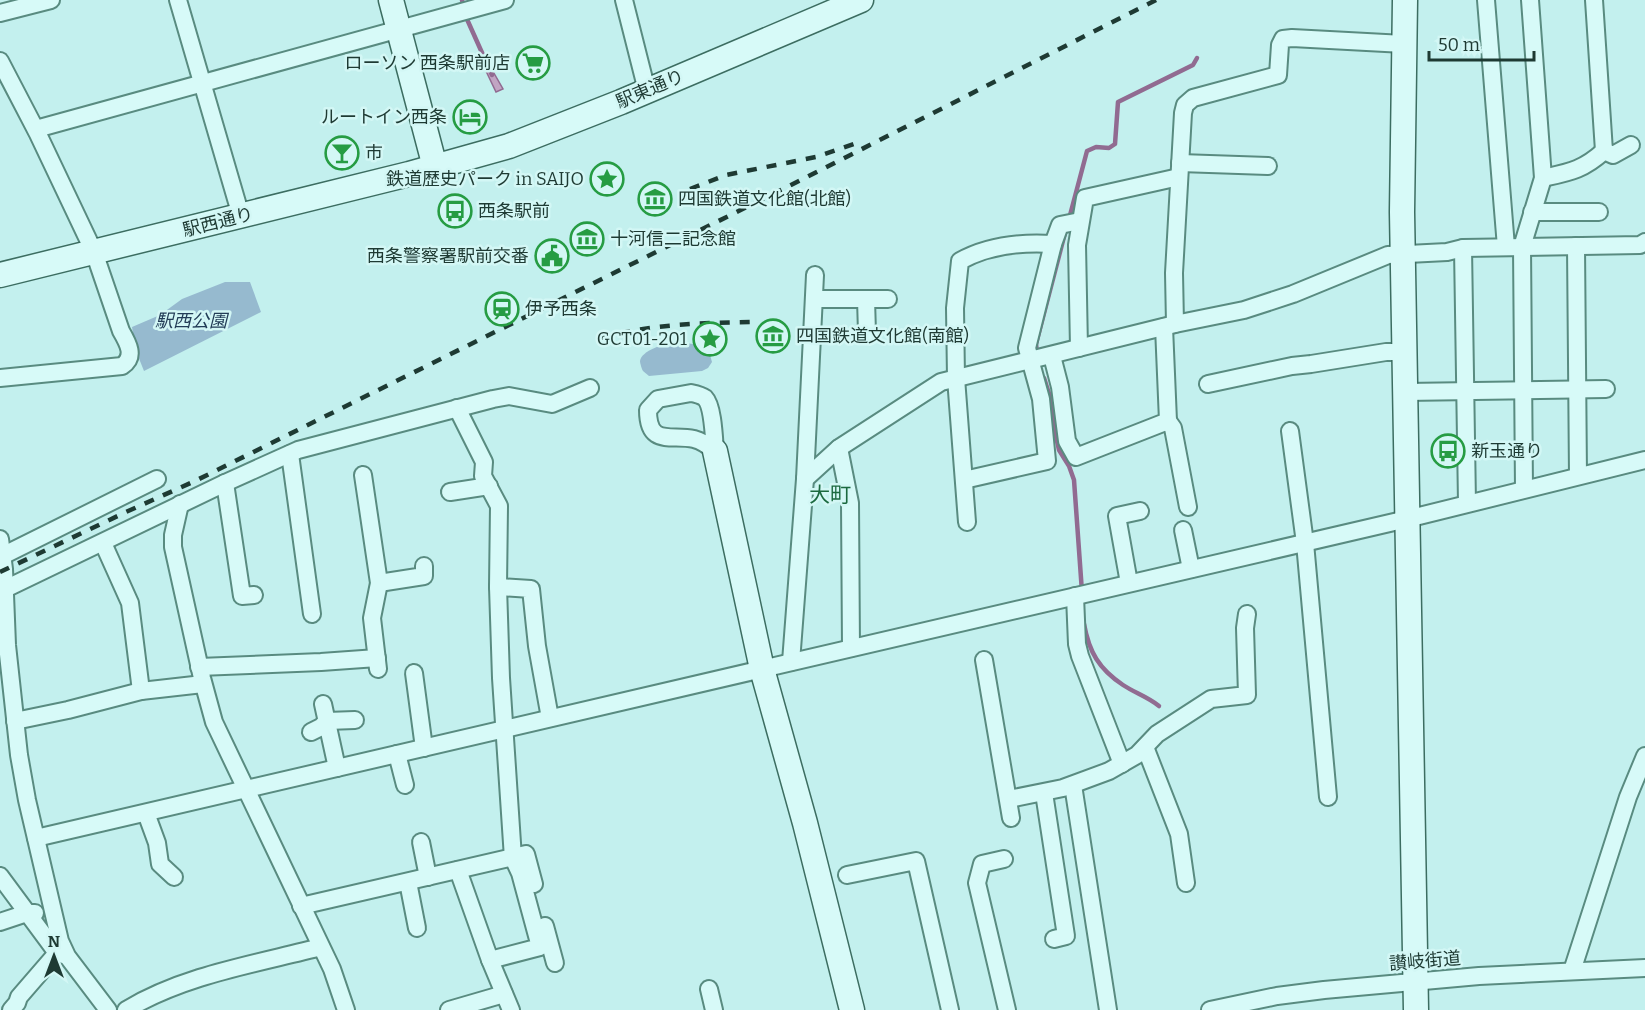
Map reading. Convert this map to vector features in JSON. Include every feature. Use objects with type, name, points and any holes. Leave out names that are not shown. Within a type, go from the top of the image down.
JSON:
[{"type":"street","points":[[0,14],[51,0]]},
{"type":"street","points":[[178,0],[241,216]]},
{"type":"street","points":[[390,0],[435,167]]},
{"type":"street","points":[[36,129],[505,0]]},
{"type":"street","points":[[624,0],[647,91]]},
{"type":"street","name":"駅東通り","points":[[435,167],[509,146],[647,91],[835,5],[861,0]]},
{"type":"street","points":[[1405,0],[1402,254],[1416,1010]]},
{"type":"street","points":[[1486,0],[1514,247],[1524,391],[1524,489]]},
{"type":"street","points":[[1514,247],[1532,212],[1543,178],[1530,0]]},
{"type":"street","points":[[1594,0],[1604,151]]},
{"type":"street","points":[[1188,507],[1173,428],[1168,421],[1169,326],[1185,105],[1193,98],[1278,75],[1280,45],[1284,39],[1404,44]]},
{"type":"street","points":[[0,61],[36,129],[94,252],[121,331],[128,343],[130,355],[128,362],[122,366],[0,378]]},
{"type":"street","points":[[1604,151],[1613,155],[1631,145]]},
{"type":"street","points":[[1543,178],[1589,164],[1604,151]]},
{"type":"street","points":[[1079,348],[1077,245],[1079,221],[1085,198],[1180,170],[1268,166]]},
{"type":"street","name":"駅西通り","points":[[0,275],[435,167]]},
{"type":"street","points":[[1532,212],[1599,212]]},
{"type":"street","points":[[1079,221],[1060,225],[1053,244],[1027,348],[1039,358],[1060,387],[1067,441],[1076,457],[1168,421]]},
{"type":"street","points":[[806,479],[839,448],[940,382],[1244,310],[1293,294],[1388,255],[1447,252],[1463,248],[1640,244],[1645,242]]},
{"type":"street","points":[[967,522],[956,378],[956,308],[960,261],[976,252],[1031,243],[1053,244]]},
{"type":"street","points":[[1576,246],[1578,475]]},
{"type":"street","points":[[1463,248],[1467,503]]},
{"type":"street","points":[[791,662],[806,479],[815,275]]},
{"type":"street","points":[[815,298],[888,299]]},
{"type":"street","points":[[867,298],[867,333]]},
{"type":"street","points":[[1208,384],[1292,366],[1386,352],[1404,352]]},
{"type":"street","points":[[964,480],[1047,461],[1039,358]]},
{"type":"street","points":[[5,589],[290,453],[509,396],[552,404],[590,388]]},
{"type":"street","points":[[1405,392],[1606,390]]},
{"type":"street","points":[[715,451],[692,438],[665,438],[654,432],[648,421],[648,410],[658,399],[691,393],[707,400],[715,451],[762,669],[806,823],[852,1010]]},
{"type":"street","points":[[457,408],[484,462],[483,476],[499,506],[498,587],[504,729],[513,858],[520,873],[540,947],[490,960]]},
{"type":"street","points":[[692,438],[705,429],[710,409]]},
{"type":"street","points":[[1290,431],[1305,543],[1328,797]]},
{"type":"street","points":[[839,448],[850,503],[851,648]]},
{"type":"street","points":[[290,453],[312,614]]},
{"type":"street","points":[[36,838],[1305,543],[1645,460]]},
{"type":"street","points":[[199,667],[321,662],[377,663],[372,618],[379,583],[363,475]]},
{"type":"street","points":[[62,955],[23,778],[3,639],[5,589],[1,550],[157,479]]},
{"type":"street","points":[[225,483],[242,596],[254,595]]},
{"type":"street","points":[[450,492],[489,486]]},
{"type":"street","points":[[180,504],[173,535],[173,547],[199,667],[214,722],[332,969],[346,1010]]},
{"type":"street","points":[[1129,583],[1117,516],[1140,511]]},
{"type":"street","points":[[1183,530],[1191,569]]},
{"type":"street","points":[[103,543],[130,603],[141,691]]},
{"type":"street","points":[[379,583],[424,576],[424,566]]},
{"type":"street","points":[[498,587],[531,589],[537,646],[550,718]]},
{"type":"street","points":[[1082,594],[1077,644],[1122,764]]},
{"type":"street","points":[[1009,799],[1073,785],[1122,764],[1137,755],[1157,734],[1211,699],[1247,695],[1245,628],[1247,614]]},
{"type":"street","points":[[984,660],[1011,818]]},
{"type":"street","points":[[414,674],[424,748]]},
{"type":"street","points":[[15,721],[141,691],[203,684]]},
{"type":"street","points":[[323,704],[337,768]]},
{"type":"street","points":[[311,732],[327,721],[355,720]]},
{"type":"street","points":[[1145,747],[1179,834],[1186,883]]},
{"type":"street","points":[[398,754],[405,785]]},
{"type":"street","points":[[1572,970],[1628,797],[1645,756]]},
{"type":"street","points":[[1073,785],[1108,1010]]},
{"type":"street","points":[[1044,793],[1066,936],[1054,939]]},
{"type":"street","points":[[146,813],[157,843],[160,864],[174,877]]},
{"type":"street","points":[[420,842],[428,878]]},
{"type":"street","points":[[301,906],[526,854],[555,963]]},
{"type":"street","points":[[1004,859],[982,864],[977,883],[1007,1010]]},
{"type":"street","points":[[847,875],[916,861],[950,1010]]},
{"type":"street","points":[[449,1010],[508,1002],[490,960],[458,870]]},
{"type":"street","points":[[0,876],[27,913],[108,1010]]},
{"type":"street","points":[[408,882],[417,928]]},
{"type":"street","points":[[0,922],[27,913],[54,915]]},
{"type":"street","points":[[126,1010],[141,1001],[200,978],[321,947]]},
{"type":"street","points":[[11,1010],[19,997],[62,955]]},
{"type":"street","name":"讃岐街道","points":[[1210,1010],[1277,996],[1415,982],[1572,970],[1645,968]]},
{"type":"street","points":[[709,989],[714,1010]]},
{"type":"green space","name":"駅西公園","points":[[225,282],[250,282],[261,312],[144,371],[136,351],[132,327],[160,315],[182,299]]},
{"type":"green space","points":[[674,342],[703,345],[708,348],[712,362],[702,371],[649,376],[643,371],[640,361],[644,354]]},
{"type":"shaded area","points":[[491,68],[503,89],[496,92],[486,71]]},
{"type":"waterway","points":[[462,0],[466,17],[492,75]]},
{"type":"waterway","points":[[1069,219],[1087,151],[1096,147],[1109,148],[1115,144],[1118,102],[1193,65],[1197,58]]},
{"type":"waterway","points":[[1037,353],[1036,344],[1065,233]]},
{"type":"waterway","points":[[1044,378],[1051,400],[1059,450],[1074,480],[1082,592]]},
{"type":"waterway","points":[[1084,624],[1092,651],[1107,673],[1159,706]]},
{"type":"railway","points":[[0,572],[195,481],[791,185],[1156,0]]},
{"type":"railway","points":[[690,189],[726,175],[816,157],[860,142]]},
{"type":"railway","points":[[601,338],[657,327],[751,322]]},
{"type":"place","name":"ローソン 西条駅前店","points":[[533,63]]},
{"type":"place","name":"ルートイン西条","points":[[470,117]]},
{"type":"place","name":"市","points":[[342,153]]},
{"type":"place","name":"鉄道歴史パーク in SAIJO","points":[[607,179]]},
{"type":"place","name":"四国鉄道文化館(北館)","points":[[655,199]]},
{"type":"place","name":"西条駅前","points":[[455,211]]},
{"type":"place","name":"十河信二記念館","points":[[587,239]]},
{"type":"place","name":"西条警察署駅前交番","points":[[552,256]]},
{"type":"place","name":"伊予西条","points":[[502,309]]},
{"type":"place","name":"四国鉄道文化館(南館)","points":[[773,336]]},
{"type":"place","name":"GCT01-201","points":[[710,339]]},
{"type":"place","name":"新玉通り","points":[[1448,451]]},
{"type":"district","name":"大町","points":[[830,495]]}]
